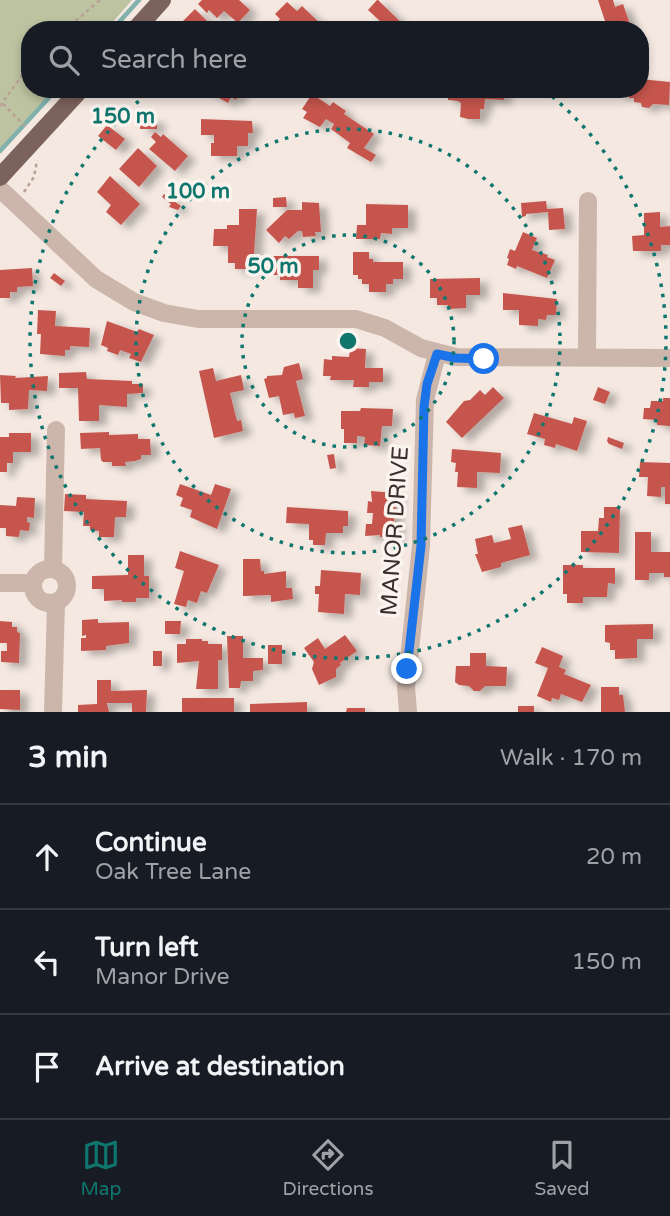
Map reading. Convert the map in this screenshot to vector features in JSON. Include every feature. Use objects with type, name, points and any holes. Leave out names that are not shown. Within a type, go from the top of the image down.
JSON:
[{"type":"main road","points":[[143,21],[162,0]]},
{"type":"main road","points":[[0,177],[73,98]]},
{"type":"street","points":[[0,189],[96,279],[134,302],[155,311],[198,319],[356,319],[377,325],[437,354],[475,359],[587,356],[670,358]]},
{"type":"street","points":[[587,356],[588,201]]},
{"type":"street","name":"MANOR DRIVE","points":[[408,712],[406,687],[421,546],[425,400],[437,354]]},
{"type":"street","points":[[53,569],[57,430]]},
{"type":"street","points":[[53,569],[64,575],[68,585],[64,596],[55,603],[50,603],[39,599],[33,583],[39,573],[53,569]]},
{"type":"street","points":[[0,583],[33,583]]},
{"type":"street","points":[[54,712],[55,603]]},
{"type":"path","points":[[76,21],[100,0]]},
{"type":"path","points":[[21,77],[1,105],[26,127]]},
{"type":"path","points":[[14,202],[32,182],[39,156]]},
{"type":"green space","points":[[0,0],[132,0],[114,21],[21,21],[21,98],[46,98],[0,151]]},
{"type":"building","points":[[202,0],[239,0],[250,10],[240,21],[236,21],[224,11],[217,18],[198,4]]},
{"type":"building","points":[[378,0],[400,21],[380,21],[368,10]]},
{"type":"building","points":[[598,0],[613,0],[615,7],[623,4],[629,21],[605,21]]},
{"type":"building","points":[[287,2],[297,11],[302,6],[318,21],[278,21],[280,19],[275,14]]},
{"type":"building","points":[[195,9],[207,21],[183,21]]},
{"type":"building","points":[[649,80],[670,82],[669,105],[653,104],[649,108],[634,102],[634,98],[649,98]]},
{"type":"building","points":[[309,98],[318,98],[330,106],[333,102],[346,111],[344,114],[374,134],[364,148],[376,155],[371,162],[347,148],[350,143],[331,129],[334,124],[326,119],[320,127],[303,118],[307,112],[302,109]]},
{"type":"building","points":[[504,98],[485,99],[484,109],[480,109],[480,119],[460,117],[461,103],[448,100]]},
{"type":"building","points":[[140,119],[157,119],[157,129],[140,129]]},
{"type":"building","points":[[201,119],[252,121],[253,133],[248,133],[248,146],[237,146],[237,156],[211,156],[214,135],[201,135]]},
{"type":"building","points":[[107,125],[125,139],[116,150],[98,136]]},
{"type":"building","points":[[155,132],[161,137],[163,134],[188,156],[175,171],[149,149],[156,142],[151,137]]},
{"type":"building","points":[[138,148],[157,166],[139,187],[119,169]]},
{"type":"building","points":[[110,176],[140,204],[121,225],[106,212],[111,205],[97,192]]},
{"type":"building","points":[[164,194],[181,206],[178,210],[169,207],[171,204],[162,197]]},
{"type":"building","points":[[286,197],[287,207],[273,207],[273,198]]},
{"type":"building","points":[[546,201],[547,209],[563,208],[565,229],[549,230],[548,212],[526,214],[522,217],[521,203]]},
{"type":"building","points":[[302,202],[319,203],[321,232],[315,232],[316,236],[303,237],[302,231],[298,231],[289,239],[285,236],[279,243],[266,230],[287,210],[302,210]]},
{"type":"building","points":[[366,204],[408,205],[408,228],[392,228],[392,234],[381,233],[380,239],[356,239],[357,225],[366,225]]},
{"type":"building","points":[[239,209],[257,209],[253,269],[235,269],[235,263],[228,263],[228,246],[213,246],[214,229],[239,225]]},
{"type":"building","points":[[660,212],[660,227],[670,226],[670,245],[661,245],[661,251],[633,251],[632,236],[644,235],[644,213]]},
{"type":"building","points":[[523,232],[537,238],[532,250],[555,260],[547,278],[517,266],[516,269],[507,265],[510,249],[515,251]]},
{"type":"building","points":[[353,252],[369,252],[369,259],[373,259],[373,262],[403,262],[403,279],[393,279],[393,284],[386,284],[386,292],[369,292],[369,284],[362,284],[358,275],[353,275]]},
{"type":"building","points":[[272,256],[319,256],[319,270],[313,270],[313,288],[298,288],[298,280],[280,280],[280,275],[272,275]]},
{"type":"building","points":[[32,268],[33,286],[17,287],[17,292],[10,292],[10,298],[0,298],[0,270]]},
{"type":"building","points":[[54,273],[65,281],[61,286],[50,278]]},
{"type":"building","points":[[480,278],[480,295],[466,295],[466,308],[448,309],[448,305],[437,305],[437,298],[430,298],[430,279]]},
{"type":"building","points":[[503,293],[557,299],[556,315],[547,315],[546,320],[538,319],[538,326],[519,325],[519,310],[503,310]]},
{"type":"building","points":[[38,310],[56,311],[55,326],[90,328],[89,347],[70,346],[70,350],[65,350],[65,356],[40,354]]},
{"type":"building","points":[[107,321],[154,335],[141,362],[129,358],[131,354],[120,350],[118,355],[107,351],[108,348],[101,345]]},
{"type":"building","points":[[350,348],[366,349],[365,368],[383,368],[383,382],[369,382],[369,387],[353,387],[354,380],[330,380],[331,376],[323,376],[324,359],[332,360],[332,356],[349,357]]},
{"type":"building","points":[[299,363],[303,379],[296,381],[305,416],[295,418],[294,413],[283,415],[279,396],[269,398],[264,379],[267,376],[282,375],[284,367]]},
{"type":"building","points":[[213,368],[216,381],[241,375],[244,390],[230,393],[237,421],[241,420],[243,431],[214,438],[199,371]]},
{"type":"building","points":[[86,372],[87,379],[143,384],[143,393],[127,394],[127,407],[99,405],[99,421],[79,421],[78,388],[59,388],[59,373]]},
{"type":"building","points":[[0,375],[16,376],[15,378],[48,376],[47,391],[29,390],[28,409],[9,410],[9,403],[1,403]]},
{"type":"building","points":[[493,387],[504,398],[462,438],[446,422],[464,401],[470,400],[480,390],[485,395]]},
{"type":"building","points":[[598,387],[610,392],[605,404],[593,400]]},
{"type":"building","points":[[663,398],[670,398],[670,426],[657,425],[657,420],[643,419],[644,408],[650,408],[651,401],[663,401]]},
{"type":"building","points":[[361,408],[393,409],[392,426],[382,426],[380,446],[364,445],[365,437],[357,436],[357,443],[344,443],[341,411],[360,411]]},
{"type":"building","points":[[534,413],[572,424],[574,417],[587,421],[577,451],[556,444],[555,448],[544,445],[545,439],[527,434]]},
{"type":"building","points":[[109,432],[109,435],[138,434],[138,439],[150,439],[151,455],[141,455],[141,459],[125,462],[126,466],[112,466],[112,462],[101,460],[100,448],[81,449],[80,433]]},
{"type":"building","points":[[9,433],[31,433],[31,452],[13,452],[13,463],[7,463],[7,472],[0,472],[0,437],[9,437]]},
{"type":"building","points":[[608,437],[624,443],[622,449],[609,444]]},
{"type":"building","points":[[452,449],[501,453],[500,473],[477,472],[477,488],[457,487],[458,472],[455,472],[456,463],[451,462]]},
{"type":"building","points":[[334,454],[336,468],[330,469],[327,455]]},
{"type":"building","points":[[640,462],[670,463],[670,504],[665,504],[665,487],[661,487],[661,497],[647,496],[648,477],[639,477]]},
{"type":"building","points":[[180,484],[211,495],[215,484],[231,489],[217,529],[190,517],[192,510],[180,506],[183,498],[176,495]]},
{"type":"building","points":[[371,491],[397,493],[394,522],[397,522],[396,538],[365,536],[366,524],[372,524],[373,513],[367,513],[368,501],[372,502]]},
{"type":"building","points":[[65,494],[86,495],[86,499],[127,501],[126,517],[115,517],[114,537],[99,537],[99,531],[83,526],[84,512],[64,511]]},
{"type":"building","points":[[17,497],[35,498],[34,518],[27,517],[27,522],[30,523],[29,531],[20,530],[19,537],[6,536],[6,528],[0,528],[0,505],[16,506]]},
{"type":"building","points":[[287,507],[348,511],[348,526],[343,526],[343,533],[326,533],[325,545],[313,545],[313,540],[309,540],[309,524],[286,523]]},
{"type":"building","points":[[604,507],[620,507],[619,553],[581,552],[581,531],[598,531],[599,518],[604,518]]},
{"type":"building","points":[[522,525],[530,555],[501,563],[501,567],[482,572],[475,554],[478,554],[475,539],[492,535],[494,543],[511,539],[508,528]]},
{"type":"building","points":[[635,532],[651,532],[651,552],[670,552],[670,577],[664,577],[664,573],[649,573],[649,580],[635,580]]},
{"type":"building","points":[[180,551],[219,565],[207,593],[201,591],[197,603],[188,600],[186,607],[174,604],[184,571],[175,568]]},
{"type":"building","points":[[128,555],[144,555],[144,576],[149,576],[149,598],[136,598],[136,602],[104,601],[104,589],[92,589],[92,576],[128,575]]},
{"type":"building","points":[[243,559],[260,559],[261,571],[264,571],[264,574],[286,571],[286,588],[292,588],[293,599],[271,602],[271,595],[243,596]]},
{"type":"building","points":[[563,565],[615,568],[615,584],[608,583],[607,597],[583,597],[583,603],[567,603],[567,594],[563,594]]},
{"type":"building","points":[[321,570],[361,573],[360,595],[345,594],[344,614],[318,612],[319,594],[315,594],[315,586],[320,586]]},
{"type":"building","points":[[98,619],[98,623],[129,622],[129,643],[106,646],[106,650],[81,651],[81,638],[86,638],[86,635],[82,636],[82,620]]},
{"type":"building","points":[[0,621],[12,622],[12,627],[17,627],[17,632],[20,633],[19,663],[1,662],[1,651],[7,651],[7,643],[0,643]]},
{"type":"building","points":[[165,621],[181,621],[180,634],[165,634]]},
{"type":"building","points":[[653,624],[653,639],[637,639],[637,658],[615,659],[615,650],[610,650],[610,643],[605,642],[605,625]]},
{"type":"building","points":[[345,635],[357,651],[340,663],[336,669],[336,677],[319,685],[312,669],[314,662],[304,648],[318,638],[325,649]]},
{"type":"building","points":[[227,636],[243,636],[243,658],[263,658],[263,670],[253,671],[253,681],[241,681],[240,688],[229,688]]},
{"type":"building","points":[[186,639],[202,639],[208,641],[208,644],[222,644],[222,660],[218,660],[218,689],[196,689],[199,661],[177,663],[177,644],[186,644]]},
{"type":"building","points":[[268,645],[282,645],[282,664],[268,664]]},
{"type":"building","points":[[542,647],[563,656],[559,667],[566,670],[564,674],[591,685],[582,702],[561,694],[559,700],[552,698],[551,702],[537,696],[548,668],[535,663]]},
{"type":"building","points":[[153,651],[162,651],[162,666],[153,666]]},
{"type":"building","points":[[470,653],[486,653],[486,666],[507,667],[506,686],[485,686],[480,691],[474,691],[469,686],[455,682],[456,666],[470,666]]},
{"type":"building","points":[[97,680],[111,680],[111,691],[147,690],[146,712],[132,712],[132,703],[107,703],[109,712],[78,712],[78,705],[97,704]]},
{"type":"building","points":[[601,687],[619,687],[625,712],[601,712]]},
{"type":"building","points":[[0,690],[20,690],[20,710],[0,709]]},
{"type":"building","points":[[182,698],[234,698],[234,712],[182,712]]},
{"type":"building","points":[[307,702],[307,712],[250,712],[250,704]]},
{"type":"building","points":[[518,706],[534,706],[534,712],[518,712]]},
{"type":"building","points":[[347,708],[365,708],[365,712],[346,712]]},
{"type":"waterway","points":[[120,21],[139,0]]},
{"type":"waterway","points":[[0,151],[49,98]]},
{"type":"route","points":[[407,669],[420,564],[424,407],[427,384],[437,354],[484,359]]}]
